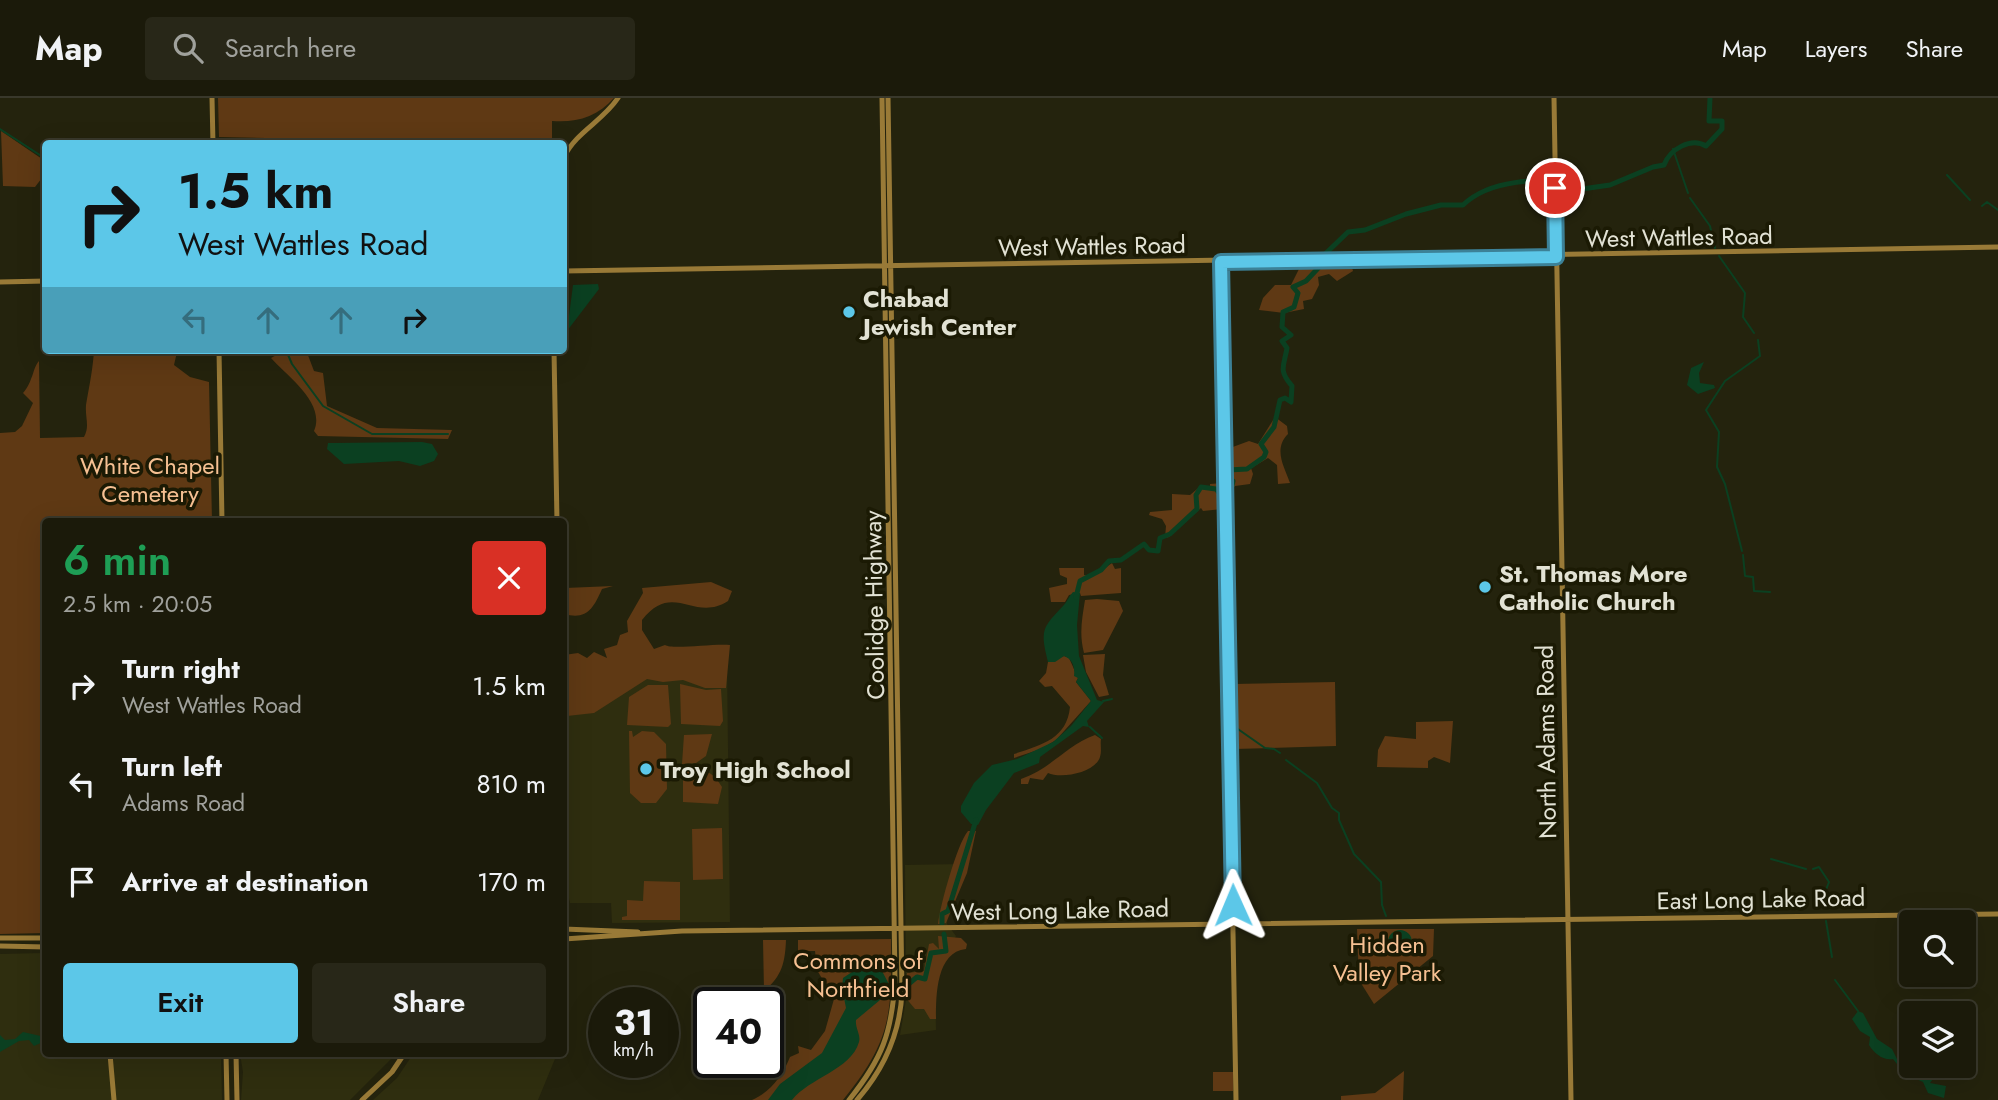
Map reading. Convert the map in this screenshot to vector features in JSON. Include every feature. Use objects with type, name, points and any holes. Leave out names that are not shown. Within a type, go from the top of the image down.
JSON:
[{"type":"main road","points":[[212,98],[214,140]]},
{"type":"main road","points":[[567,152],[574,141],[608,112],[618,98]]},
{"type":"main road","name":"Coolidge Highway","points":[[882,98],[888,265]]},
{"type":"main road","name":"Coolidge Highway","points":[[857,1100],[888,1054],[898,1026],[899,981],[895,970],[894,929],[888,98]]},
{"type":"main road","name":"North Adams Road","points":[[1554,98],[1571,1100]]},
{"type":"main road","name":"West Wattles Road","points":[[567,271],[1556,257],[1998,247]]},
{"type":"main road","points":[[1221,262],[1236,1100]]},
{"type":"main road","points":[[0,282],[42,281]]},
{"type":"main road","points":[[219,354],[222,518]]},
{"type":"main road","points":[[554,354],[556,518]]},
{"type":"main road","name":"Coolidge Highway","points":[[849,1100],[873,1069],[885,1044],[902,972],[892,447]]},
{"type":"main road","points":[[894,882],[901,886]]},
{"type":"main road","points":[[895,892],[901,897]]},
{"type":"main road","name":"East Long Lake Road","points":[[1567,919],[1998,914]]},
{"type":"main road","name":"West Long Lake Road","points":[[567,929],[638,932],[1567,919]]},
{"type":"main road","name":"West Long Lake Road","points":[[567,939],[607,932]]},
{"type":"main road","points":[[19,946],[22,938]]},
{"type":"main road","points":[[0,939],[42,938]]},
{"type":"main road","points":[[0,946],[42,947]]},
{"type":"main road","points":[[895,970],[902,972]]},
{"type":"main road","points":[[110,1057],[114,1100]]},
{"type":"main road","points":[[226,1057],[227,1100]]},
{"type":"main road","points":[[236,1057],[237,1100]]},
{"type":"main road","points":[[362,1100],[388,1076],[402,1057]]},
{"type":"main road","points":[[227,1084],[236,1087]]},
{"type":"shaded area","points":[[598,284],[599,289],[567,331],[573,285]]},
{"type":"shaded area","points":[[1704,362],[1699,373],[1700,383],[1714,385],[1715,388],[1698,394],[1687,385],[1691,368]]},
{"type":"shaded area","points":[[328,443],[432,444],[438,454],[434,461],[420,466],[399,461],[344,464],[327,449]]},
{"type":"shaded area","points":[[1073,592],[1080,593],[1077,625],[1079,656],[1097,700],[1104,702],[1087,721],[1089,727],[1083,726],[1040,757],[1039,763],[1014,773],[978,825],[971,824],[961,812],[961,806],[974,783],[992,765],[1017,759],[1053,742],[1071,726],[1091,701],[1076,682],[1078,678],[1074,676],[1074,667],[1067,657],[1048,662],[1044,643],[1047,625]]},
{"type":"shaded area","name":"Troy High School","points":[[567,661],[727,661],[730,922],[612,923],[611,903],[570,903],[567,890]]},
{"type":"shaded area","points":[[963,864],[948,911],[947,924],[956,936],[935,983],[936,1030],[900,1035],[906,1000],[905,865]]},
{"type":"shaded area","points":[[1400,930],[1409,933],[1412,942],[1409,951],[1400,954],[1391,951],[1388,942],[1391,933]]},
{"type":"shaded area","points":[[42,953],[42,1057],[221,1057],[222,1100],[0,1100],[0,954]]},
{"type":"shaded area","points":[[874,968],[882,971],[892,990],[856,1020],[859,1042],[855,1052],[839,1067],[799,1092],[792,1100],[768,1100],[780,1084],[822,1053],[846,1008],[843,978],[855,970]]},
{"type":"shaded area","points":[[1858,1011],[1863,1013],[1877,1039],[1892,1049],[1899,1066],[1893,1059],[1882,1058],[1873,1051],[1869,1045],[1870,1037],[1860,1031],[1852,1019]]},
{"type":"shaded area","points":[[23,1032],[42,1036],[42,1042],[34,1046],[29,1040],[19,1041],[0,1052],[0,1035],[5,1040],[15,1039]]},
{"type":"shaded area","points":[[240,1057],[393,1057],[350,1100],[241,1100],[243,1072]]},
{"type":"shaded area","points":[[411,1057],[556,1057],[538,1100],[373,1100],[397,1078]]},
{"type":"shaded area","points":[[1914,1078],[1933,1078],[1930,1083],[1946,1086],[1944,1098],[1928,1093],[1923,1082]]},
{"type":"green space","points":[[218,98],[614,98],[601,110],[586,117],[552,121],[552,140],[219,137]]},
{"type":"green space","points":[[1,131],[42,159],[42,178],[35,187],[3,186]]},
{"type":"green space","points":[[1351,264],[1353,271],[1337,281],[1329,274],[1318,277],[1319,285],[1312,299],[1303,301],[1304,309],[1284,313],[1259,310],[1263,298],[1275,285],[1291,285],[1299,269],[1307,265]]},
{"type":"green space","name":"White Chapel Cemetery","points":[[94,354],[177,354],[174,365],[190,377],[209,382],[212,518],[42,518],[42,933],[0,934],[0,433],[15,432],[22,426],[33,403],[23,393],[39,361],[40,438],[84,437]]},
{"type":"green space","points":[[278,354],[308,354],[314,371],[323,373],[327,406],[377,428],[452,430],[448,439],[318,436],[314,431],[315,410],[310,400],[271,358]]},
{"type":"green space","points":[[1275,417],[1287,426],[1288,434],[1280,452],[1290,483],[1278,484],[1277,465],[1268,458],[1253,467],[1250,465],[1253,474],[1250,484],[1235,486],[1228,493],[1226,470],[1230,448],[1249,441],[1258,444]]},
{"type":"green space","points":[[1222,483],[1222,509],[1203,511],[1201,508],[1169,537],[1165,538],[1166,526],[1162,519],[1149,515],[1150,512],[1172,510],[1172,494],[1190,495],[1202,485],[1210,487],[1210,484]]},
{"type":"green space","points":[[1112,563],[1115,569],[1121,568],[1121,593],[1081,596],[1080,593],[1069,595],[1065,602],[1051,602],[1049,588],[1067,584],[1067,578],[1060,575],[1059,568],[1084,568],[1084,575],[1092,575]]},
{"type":"green space","points":[[711,582],[732,591],[728,601],[705,608],[674,602],[664,603],[642,620],[642,630],[654,649],[665,645],[730,645],[726,688],[705,688],[683,680],[663,682],[647,679],[594,713],[567,716],[567,655],[578,653],[587,658],[594,652],[607,658],[604,649],[617,645],[620,635],[628,632],[627,621],[643,593],[642,588]]},
{"type":"green space","points":[[613,586],[602,589],[592,607],[584,614],[578,615],[567,614],[567,588]]},
{"type":"green space","points":[[1085,600],[1119,601],[1123,611],[1103,650],[1084,653],[1081,633]]},
{"type":"green space","points":[[1105,654],[1103,675],[1109,695],[1099,697],[1086,672],[1083,655]]},
{"type":"green space","points":[[1064,656],[1069,658],[1078,678],[1076,682],[1091,701],[1056,740],[1041,749],[1014,758],[1014,754],[1051,739],[1064,727],[1070,707],[1052,686],[1045,687],[1039,681],[1046,673],[1048,662]]},
{"type":"green space","points":[[1335,682],[1336,746],[1234,749],[1234,684]]},
{"type":"green space","points":[[680,684],[706,690],[721,689],[723,721],[720,726],[681,724]]},
{"type":"green space","points":[[648,685],[668,685],[671,724],[668,727],[627,725],[629,697]]},
{"type":"green space","points":[[1453,721],[1450,763],[1434,757],[1428,761],[1428,768],[1377,767],[1378,750],[1385,736],[1416,739],[1416,722]]},
{"type":"green space","points":[[629,731],[632,731],[633,737],[642,731],[654,732],[666,744],[667,789],[656,803],[641,803],[630,793]]},
{"type":"green space","points":[[712,734],[706,756],[696,763],[682,764],[684,735]]},
{"type":"green space","points":[[1095,735],[1101,739],[1101,752],[1097,763],[1092,767],[1069,775],[1048,773],[1043,780],[1030,778],[1028,784],[1021,784],[1021,779],[1032,775],[1075,745]]},
{"type":"green space","points":[[683,768],[701,770],[714,777],[722,787],[718,804],[683,802]]},
{"type":"green space","points":[[722,828],[723,879],[693,880],[692,829]]},
{"type":"green space","points":[[968,831],[976,831],[967,873],[946,923],[938,924],[954,861]]},
{"type":"green space","points":[[644,881],[680,882],[680,920],[622,920],[622,917],[627,916],[627,900],[643,901]]},
{"type":"green space","name":"Hidden Valley Park","points":[[1357,929],[1434,929],[1433,956],[1374,1004],[1359,980]]},
{"type":"green space","points":[[938,936],[961,938],[967,944],[966,949],[956,952],[943,966],[936,999],[936,1019],[930,1019],[924,1009],[915,1009],[905,997],[907,973],[924,971],[929,944],[933,943],[939,949]]},
{"type":"green space","name":"Commons of Northfield","points":[[891,939],[891,987],[886,1025],[871,1060],[843,1100],[752,1100],[764,1093],[778,1078],[784,1078],[784,1069],[790,1057],[799,1053],[798,1046],[811,1050],[825,1031],[834,999],[817,970],[815,951],[798,951],[798,940]]},
{"type":"green space","points":[[763,940],[786,940],[781,968],[775,980],[768,987],[764,987]]},
{"type":"green space","points":[[1404,1071],[1403,1100],[1341,1100],[1341,1096],[1375,1093]]},
{"type":"green space","points":[[1213,1072],[1233,1072],[1233,1091],[1213,1091]]},
{"type":"waterway","points":[[1322,257],[1348,232],[1365,230],[1406,214],[1441,205],[1463,205],[1474,196],[1501,185],[1547,181],[1577,183],[1582,189],[1610,185],[1664,165],[1671,154],[1682,146],[1694,143],[1706,146],[1722,129],[1722,121],[1709,121],[1710,98]]},
{"type":"waterway","points":[[0,129],[42,156]]},
{"type":"waterway","points":[[1673,149],[1688,193]]},
{"type":"waterway","points":[[1947,175],[1970,200]]},
{"type":"waterway","points":[[1690,198],[1710,226],[1715,248]]},
{"type":"waterway","points":[[1982,206],[1987,202],[1998,210]]},
{"type":"waterway","points":[[1719,256],[1745,293],[1743,317],[1754,333]]},
{"type":"waterway","points":[[1076,597],[1080,581],[1101,570],[1109,561],[1121,560],[1144,544],[1149,550],[1158,551],[1160,538],[1170,534],[1197,509],[1196,495],[1201,487],[1216,489],[1220,494],[1231,490],[1233,481],[1228,477],[1228,470],[1247,469],[1264,457],[1266,452],[1261,444],[1274,427],[1280,400],[1285,398],[1291,402],[1292,386],[1283,368],[1287,348],[1282,341],[1291,335],[1282,327],[1283,312],[1294,307],[1298,293],[1293,287],[1306,281],[1323,263]]},
{"type":"waterway","points":[[1742,551],[1725,484],[1717,467],[1719,432],[1706,410],[1725,381],[1760,356],[1758,340]]},
{"type":"waterway","points":[[288,354],[323,406],[372,434],[448,434]]},
{"type":"waterway","points":[[1743,555],[1745,576],[1753,577],[1754,591],[1770,592]]},
{"type":"waterway","points":[[1103,701],[1112,699]]},
{"type":"waterway","points":[[1090,727],[1102,738]]},
{"type":"waterway","points":[[1235,727],[1265,748],[1280,753]]},
{"type":"waterway","points":[[1286,760],[1317,783],[1332,808],[1339,813],[1339,820],[1354,854],[1381,882],[1382,905],[1386,916]]},
{"type":"waterway","points":[[942,923],[942,914],[948,911],[976,820]]},
{"type":"waterway","points":[[1771,859],[1806,869]]},
{"type":"waterway","points":[[1813,869],[1819,867],[1829,882],[1821,903]]},
{"type":"waterway","points":[[1826,921],[1832,957]]},
{"type":"waterway","points":[[905,987],[917,977],[925,979],[931,953],[946,951],[944,934]]},
{"type":"waterway","points":[[1835,980],[1858,1011]]},
{"type":"place","name":"Chabad Jewish Center","points":[[849,312]]},
{"type":"place","name":"St. Thomas More Catholic Church","points":[[1485,587]]},
{"type":"place","name":"Troy High School","points":[[646,769]]},
{"type":"route","points":[[1233,905],[1221,262],[1556,257],[1555,188]]}]
